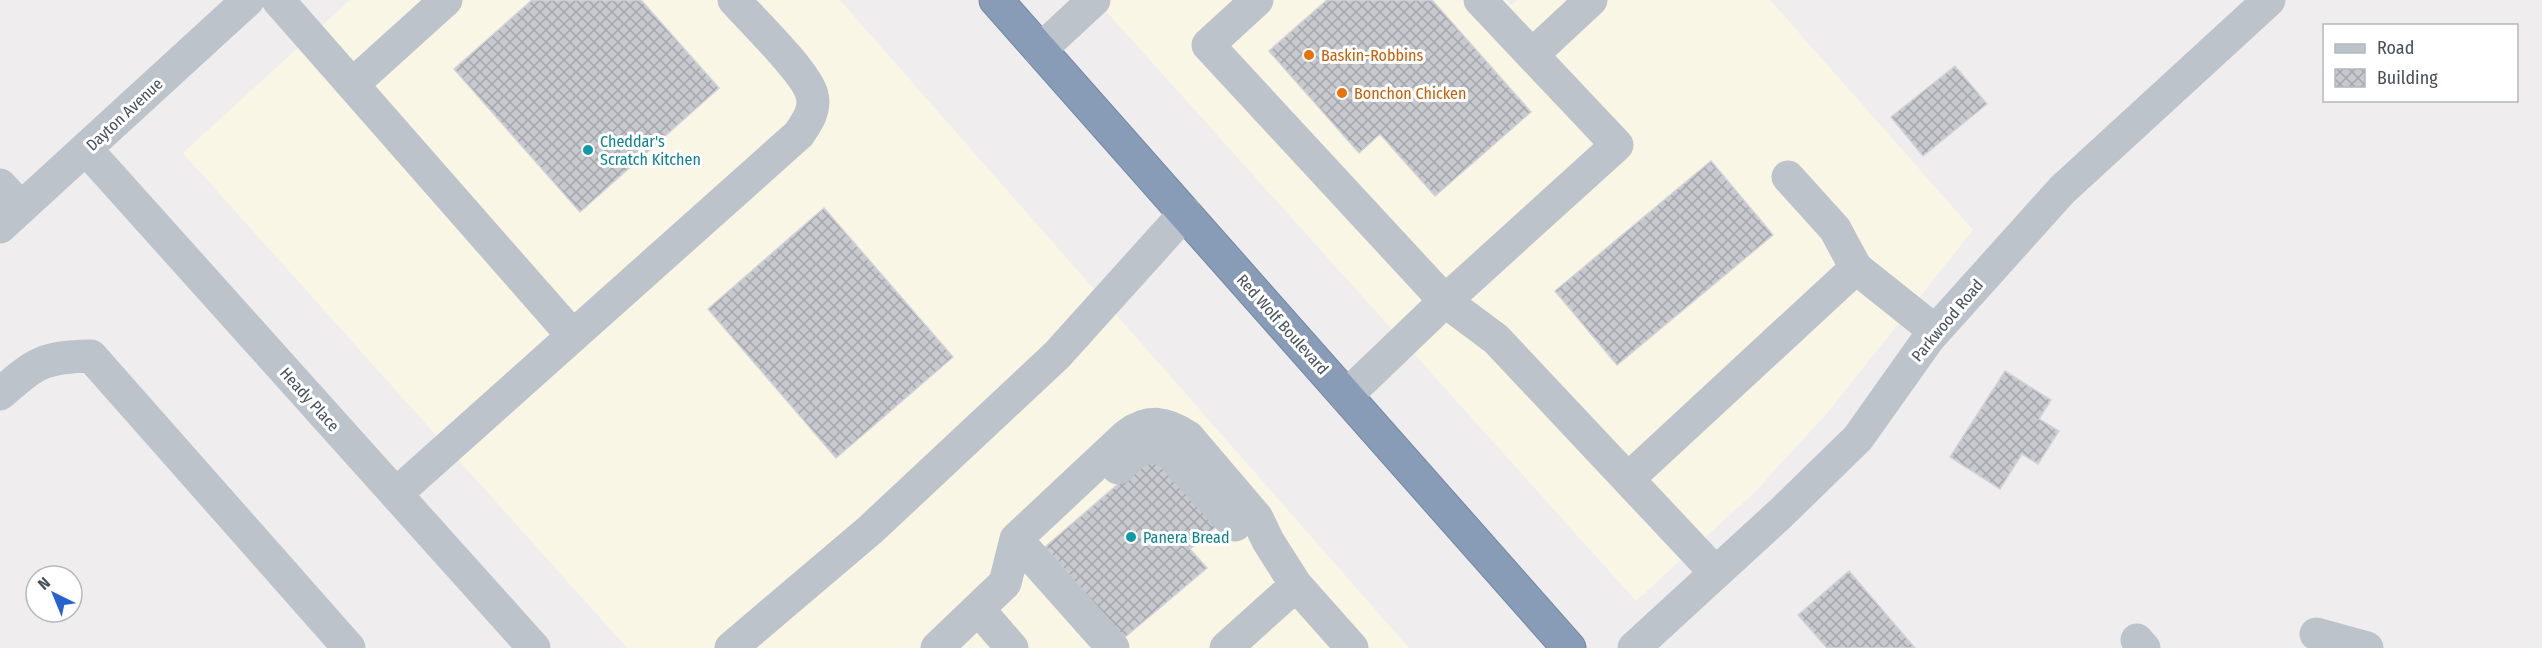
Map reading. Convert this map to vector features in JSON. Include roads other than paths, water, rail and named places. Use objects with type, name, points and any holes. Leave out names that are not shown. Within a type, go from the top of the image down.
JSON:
[{"type":"highway","name":"Red Wolf Boulevard","points":[[996,0],[1569,648]]},
{"type":"street","name":"Dayton Avenue","points":[[7,207],[86,149],[248,0]]},
{"type":"street","points":[[278,0],[573,336]]},
{"type":"street","points":[[353,84],[446,0]]},
{"type":"street","points":[[396,494],[799,134],[811,116],[812,95],[801,74],[734,0]]},
{"type":"street","points":[[1040,50],[1094,0]]},
{"type":"street","points":[[1257,0],[1209,45],[1445,301],[1496,339],[1716,573]]},
{"type":"street","points":[[1346,396],[1445,301],[1617,145],[1480,0]]},
{"type":"street","points":[[1532,55],[1591,0]]},
{"type":"street","name":"Parkwood Road","points":[[1634,648],[1858,438],[1935,331],[2062,190],[2269,0]]},
{"type":"street","name":"Heady Place","points":[[86,149],[534,648]]},
{"type":"street","points":[[1788,177],[1835,229],[1856,268],[1935,331]]},
{"type":"street","points":[[731,648],[870,530],[1057,356],[1185,213]]},
{"type":"street","points":[[1628,479],[1856,268]]},
{"type":"street","points":[[0,394],[34,365],[57,357],[91,356],[350,648]]},
{"type":"street","points":[[936,648],[979,610],[1005,583],[1020,535],[1127,435],[1142,425],[1159,423],[1174,428],[1188,437],[1257,518],[1268,541],[1296,585],[1352,648]]},
{"type":"street","points":[[1020,535],[1113,648]]},
{"type":"street","points":[[1226,648],[1296,585]]},
{"type":"street","points":[[979,610],[1012,648]]},
{"type":"street","points":[[2316,634],[2357,647]]},
{"type":"place","name":"Baskin-Robbins","points":[[1309,55]]},
{"type":"place","name":"Bonchon Chicken","points":[[1342,93]]},
{"type":"place","name":"Cheddar's Scratch Kitchen","points":[[588,150]]},
{"type":"place","name":"Panera Bread","points":[[1131,537]]}]
